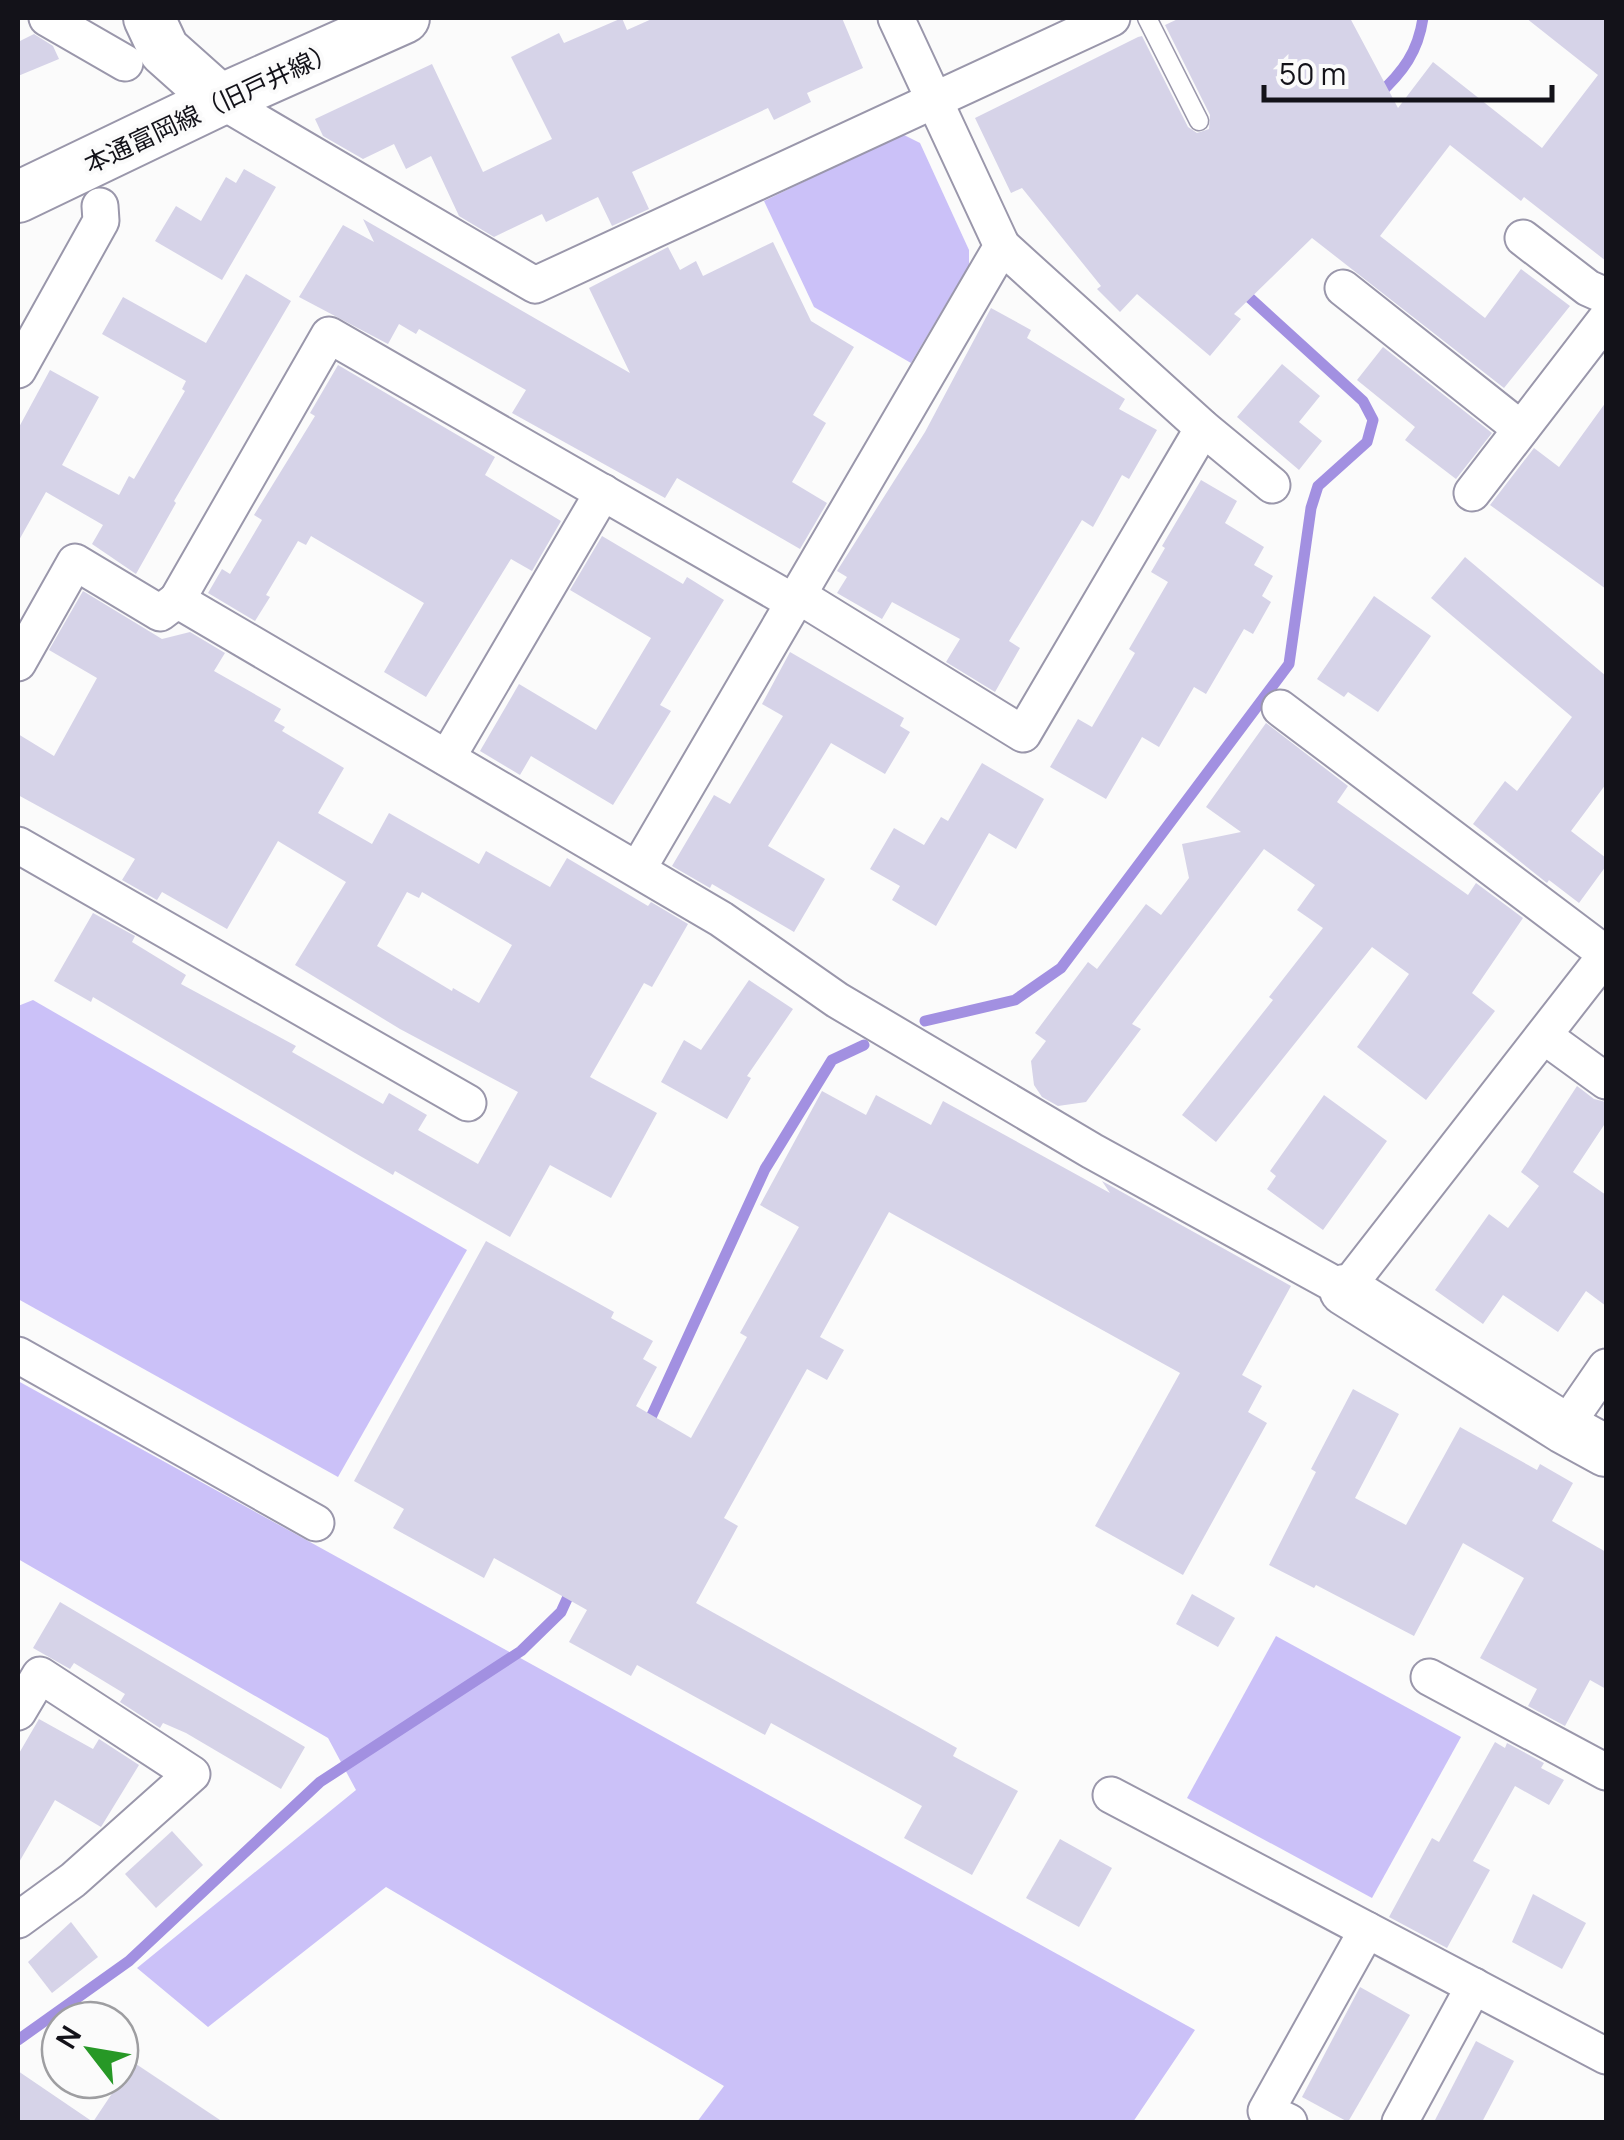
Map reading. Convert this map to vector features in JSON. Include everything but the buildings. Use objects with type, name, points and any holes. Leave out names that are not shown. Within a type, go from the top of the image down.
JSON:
[{"type":"street","points":[[47,18],[125,62]]},
{"type":"street","points":[[150,18],[164,50],[220,100],[534,285],[1112,18]]},
{"type":"street","name":"本通富岡線（旧戸井線）","points":[[18,197],[220,100],[404,18]]},
{"type":"street","points":[[896,18],[1002,246],[1272,486]]},
{"type":"street","points":[[18,370],[102,222],[100,206]]},
{"type":"street","points":[[1523,238],[1588,288],[1606,296]]},
{"type":"street","points":[[638,870],[1002,246]]},
{"type":"street","points":[[1343,288],[1521,429]]},
{"type":"street","points":[[1472,492],[1606,319]]},
{"type":"street","points":[[18,663],[75,562],[160,613],[177,600],[330,335],[797,600],[1023,734],[1203,428]]},
{"type":"street","points":[[448,758],[604,492]]},
{"type":"street","points":[[177,600],[721,918],[837,1000],[1092,1151],[1346,1290],[1585,1439],[1606,1367]]},
{"type":"street","points":[[1280,708],[1606,954],[1346,1290]]},
{"type":"street","points":[[18,845],[468,1103]]},
{"type":"street","points":[[1544,1036],[1606,1081]]},
{"type":"street","points":[[18,1356],[316,1522]]},
{"type":"street","points":[[18,1712],[40,1676],[192,1774],[73,1880],[18,1920]]},
{"type":"street","points":[[1429,1678],[1606,1772]]},
{"type":"street","points":[[1111,1795],[1606,2056]]},
{"type":"street","points":[[1290,2122],[1266,2111],[1366,1930]]},
{"type":"street","points":[[1400,2122],[1474,1986]]},
{"type":"lane","points":[[1147,18],[1199,121]]},
{"type":"shaded area","points":[[902,134],[920,143],[969,250],[969,265],[911,363],[814,307],[764,201]]},
{"type":"shaded area","points":[[33,1000],[467,1250],[338,1477],[18,1299],[18,1006]]},
{"type":"shaded area","points":[[18,1381],[1195,2030],[1133,2122],[697,2122],[724,2086],[386,1887],[208,2027],[137,1968],[356,1790],[328,1738],[18,1559]]},
{"type":"shaded area","points":[[1276,1636],[1461,1737],[1372,1898],[1187,1798]]},
{"type":"waterway","points":[[1378,95],[1408,61],[1423,18]]},
{"type":"waterway","points":[[925,1021],[1015,1000],[1061,968],[1289,664],[1311,508],[1318,486],[1367,442],[1373,420],[1363,401],[1240,289]]},
{"type":"waterway","points":[[647,1426],[765,1169],[832,1060],[864,1045]]},
{"type":"waterway","points":[[18,2040],[129,1961],[320,1782],[521,1651],[561,1612],[572,1588]]}]
